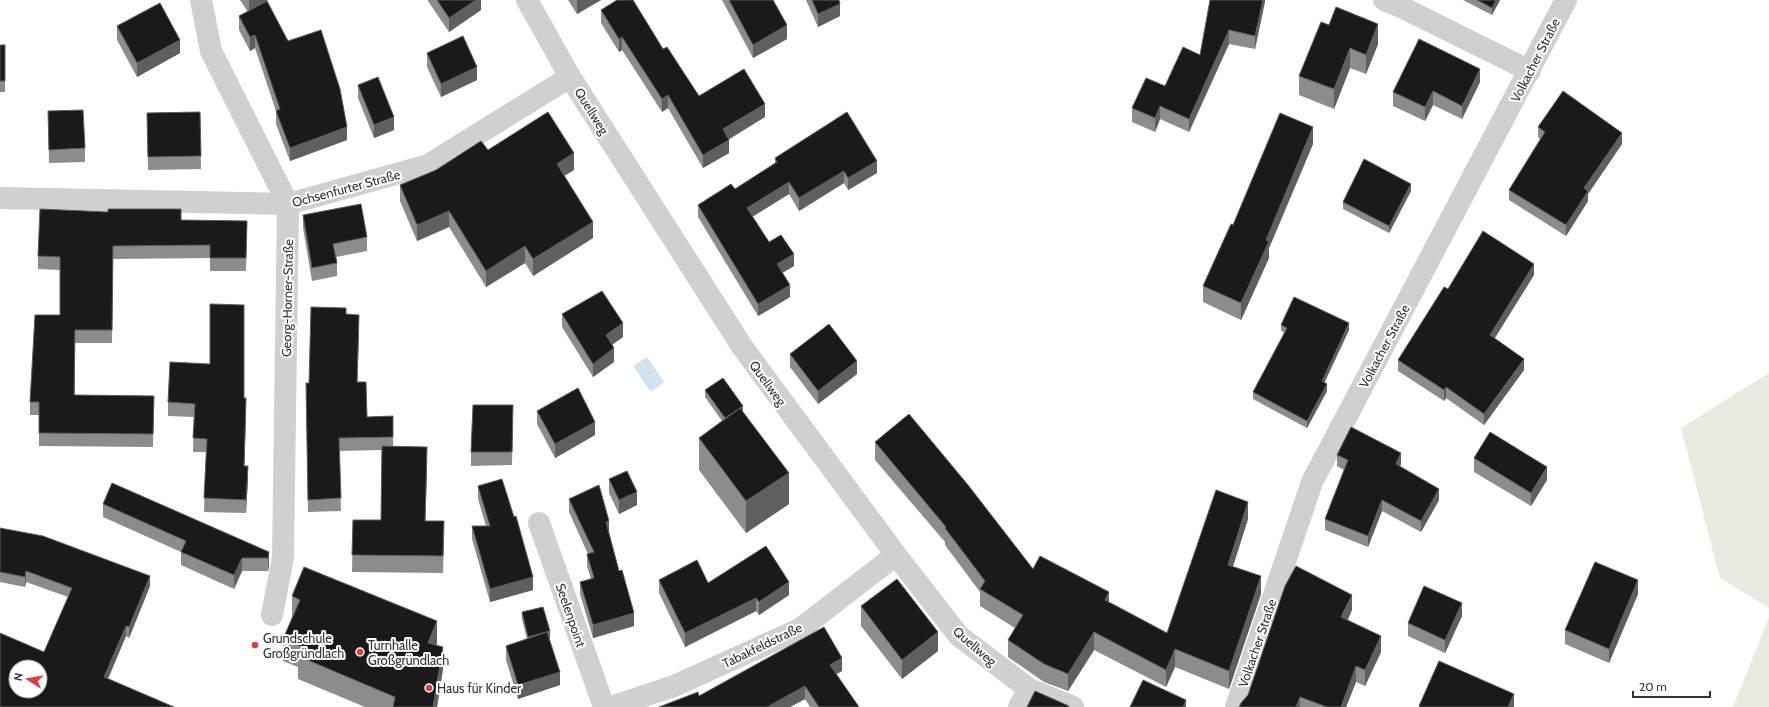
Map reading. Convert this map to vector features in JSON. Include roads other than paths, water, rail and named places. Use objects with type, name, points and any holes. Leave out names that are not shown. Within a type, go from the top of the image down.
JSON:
[{"type":"street","name":"Georg-Horner-Straße","points":[[201,0],[211,51],[288,204],[283,557],[272,615]]},
{"type":"street","name":"Quellweg","points":[[527,0],[570,77],[743,348],[896,555],[959,636],[1024,698],[1073,707]]},
{"type":"street","points":[[1384,0],[1530,71]]},
{"type":"street","name":"Volkacher Straße","points":[[1236,707],[1312,482],[1530,71],[1566,0]]},
{"type":"street","name":"Ochsenfurter Straße","points":[[0,198],[288,204],[428,165],[570,77]]},
{"type":"street","name":"Seelenpoint","points":[[539,523],[604,707]]},
{"type":"street","name":"Tabakfeldstraße","points":[[611,707],[674,686],[800,629],[896,555]]},
{"type":"water","points":[[647,357],[664,382],[651,392],[633,366]]},
{"type":"place","name":"Grundschule Großgründlach","points":[[255,645]]},
{"type":"place","name":"Turnhalle Großgründlach","points":[[360,652]]},
{"type":"place","name":"Haus für Kinder","points":[[429,688]]}]
